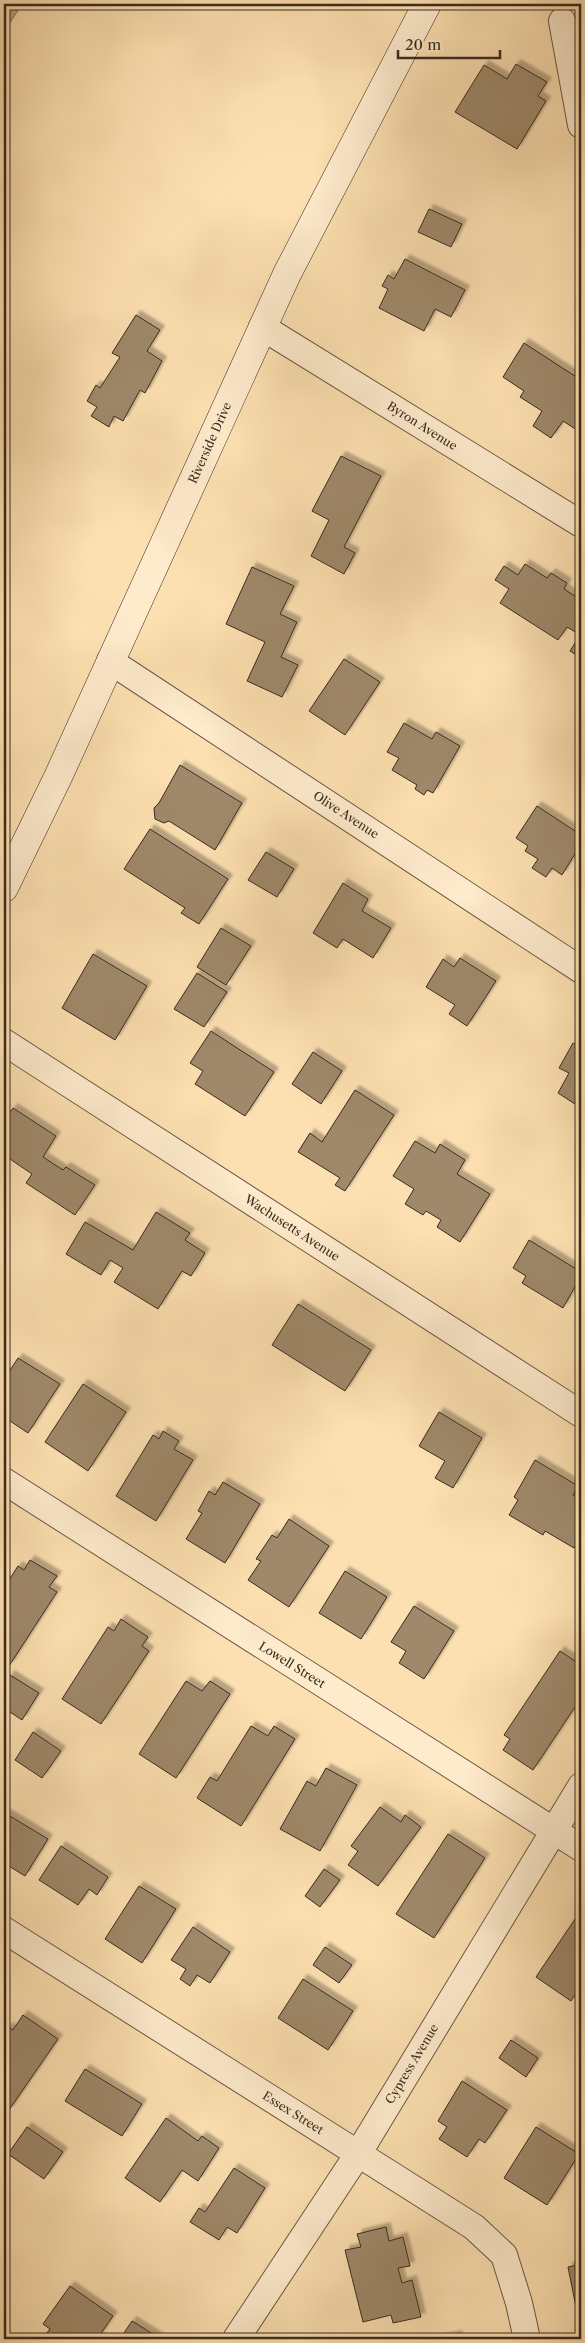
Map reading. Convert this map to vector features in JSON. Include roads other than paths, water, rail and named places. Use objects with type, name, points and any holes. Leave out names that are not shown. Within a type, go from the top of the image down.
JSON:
[{"type":"main road","name":"Riverside Drive","points":[[4,888],[58,777],[287,274],[427,4]]},
{"type":"street","points":[[562,21],[581,125]]},
{"type":"street","name":"Byron Avenue","points":[[262,327],[581,524]]},
{"type":"street","name":"Olive Avenue","points":[[110,661],[581,970]]},
{"type":"street","name":"Wachusetts Avenue","points":[[4,1042],[581,1414]]},
{"type":"street","name":"Lowell Street","points":[[4,1481],[581,1848]]},
{"type":"street","name":"Cypress Avenue","points":[[236,2339],[358,2154],[581,1786]]},
{"type":"street","name":"Essex Street","points":[[4,1930],[474,2227],[504,2255],[519,2303],[527,2339]]}]
